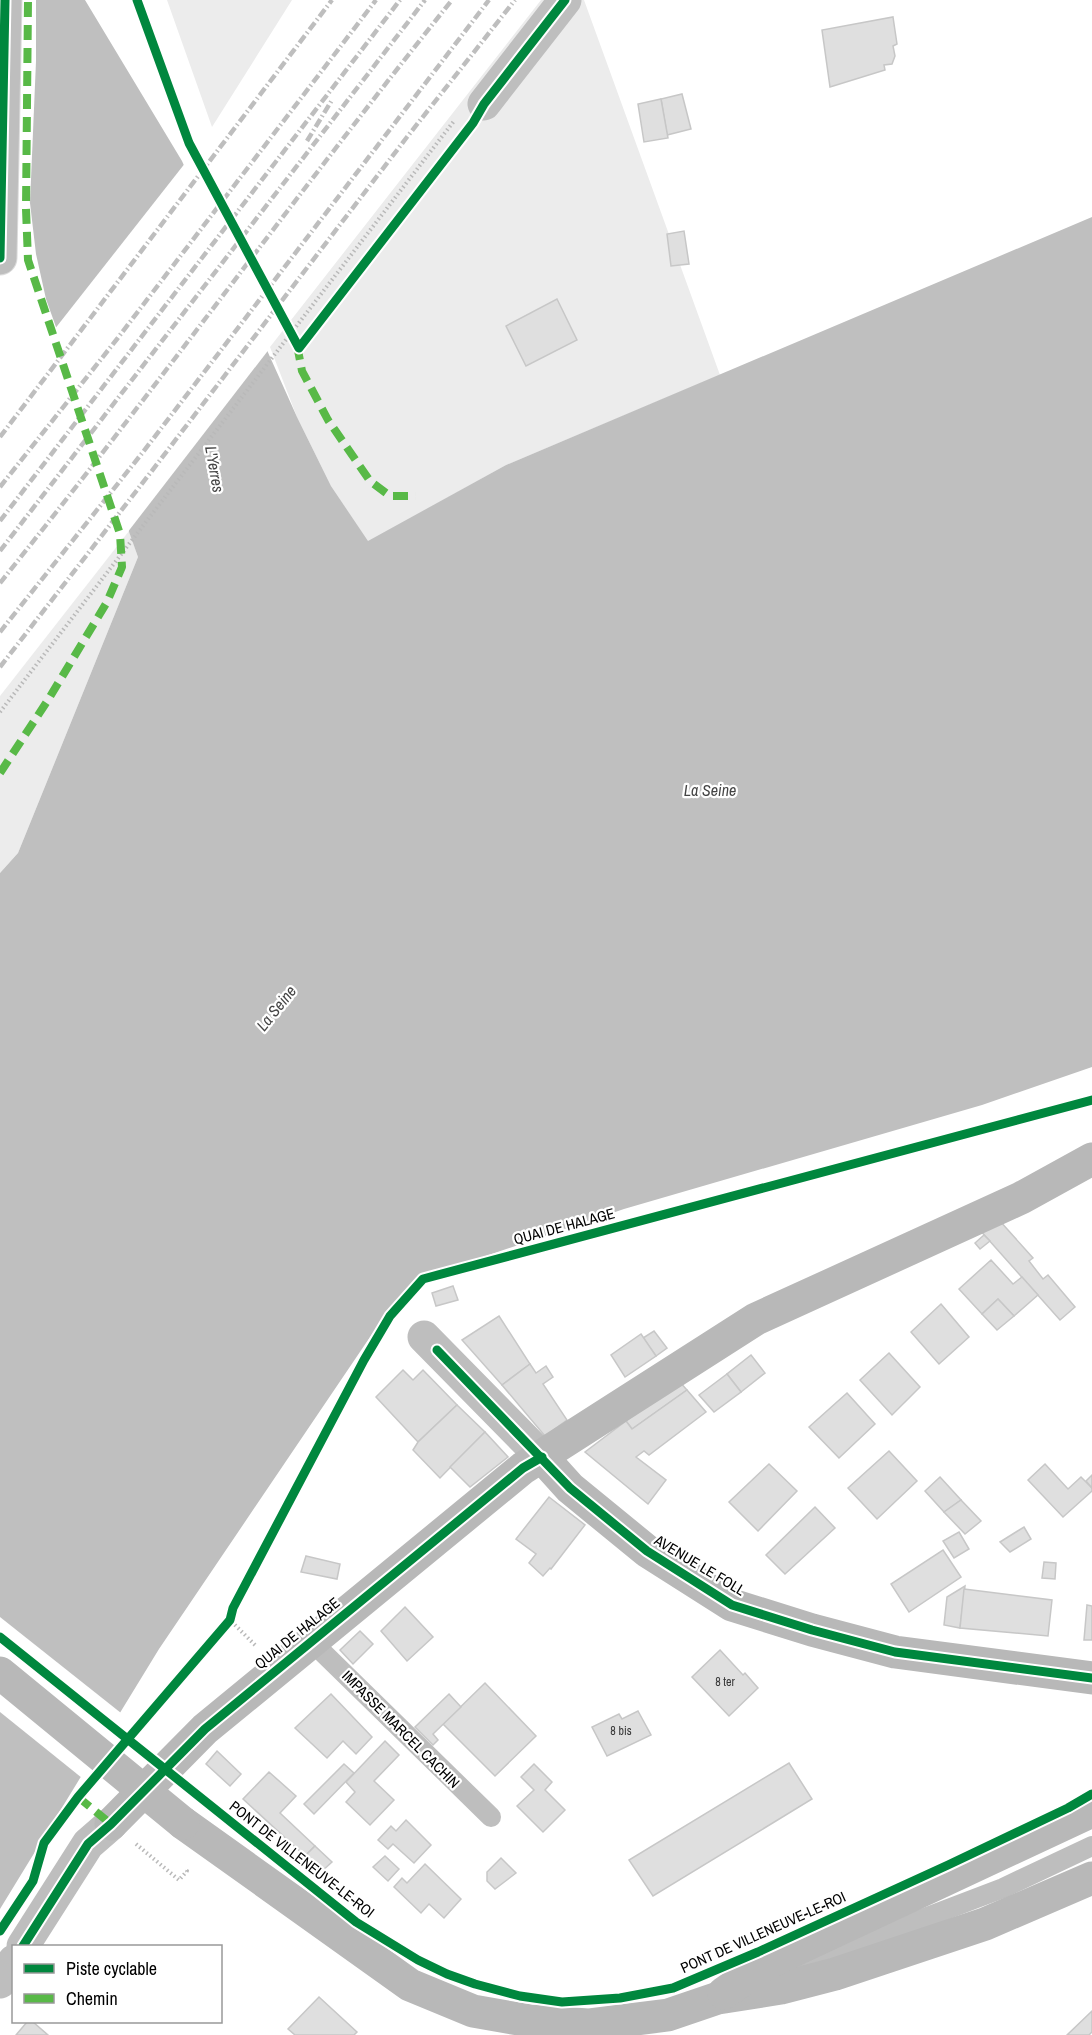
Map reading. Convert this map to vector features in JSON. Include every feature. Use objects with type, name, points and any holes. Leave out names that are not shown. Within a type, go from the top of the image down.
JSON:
[{"type":"street","points":[[0,258],[5,0]]},
{"type":"street","points":[[484,104],[565,0]]},
{"type":"street","name":"QUAI DE HALAGE","points":[[111,1824],[205,1729],[523,1468],[756,1319],[1021,1198],[1092,1159]]},
{"type":"street","name":"AVENUE LE FOLL","points":[[424,1337],[570,1488],[647,1551],[732,1605],[812,1630],[895,1652],[1092,1678]]},
{"type":"street","name":"PONT DE VILLENEUVE-LE-ROI","points":[[0,1673],[183,1822],[410,1985],[473,2011],[530,2021],[588,2025],[668,2015],[718,1998],[781,1988],[835,1974],[985,1924],[1092,1878]]},
{"type":"street","name":"PONT DE VILLENEUVE-LE-ROI","points":[[718,1998],[767,1963],[1092,1810]]},
{"type":"street","points":[[24,1945],[88,1844],[111,1824]]},
{"type":"street","points":[[0,1982],[12,1964]]},
{"type":"lane","name":"IMPASSE MARCEL CACHIN","points":[[312,1641],[491,1817]]},
{"type":"lane","name":"PONT DE VILLENEUVE-LE-ROI","points":[[718,1998],[1003,1888],[1092,1846]]},
{"type":"path","points":[[0,712],[464,108],[484,104]]},
{"type":"path","points":[[111,1824],[179,1880],[187,1871],[177,1863]]},
{"type":"shaded area","points":[[167,0],[292,0],[212,127]]},
{"type":"shaded area","points":[[541,0],[584,0],[720,375],[506,465],[368,542],[331,486],[297,417],[270,347]]},
{"type":"shaded area","points":[[129,531],[138,557],[18,853],[0,873],[0,696]]},
{"type":"water","name":"La Seine","points":[[0,0],[85,0],[182,161],[297,417],[331,486],[368,541],[506,465],[1092,217],[1092,1067],[982,1105],[624,1209],[418,1279],[389,1309],[159,1649],[0,1909],[0,873],[18,853],[138,557],[46,299],[36,254],[30,203],[0,104]]},
{"type":"pier","points":[[0,0],[36,0],[36,61],[30,203],[19,179],[0,114]]},
{"type":"pier","points":[[186,162],[270,348],[127,533],[54,330]]},
{"type":"pier","points":[[0,1617],[121,1713],[82,1778],[0,1712]]},
{"type":"building","points":[[893,17],[897,44],[893,46],[895,56],[892,64],[884,65],[885,70],[830,87],[822,30]]},
{"type":"building","points":[[682,94],[691,129],[667,135],[661,99]]},
{"type":"building","points":[[661,99],[668,138],[644,142],[638,104]]},
{"type":"building","points":[[684,231],[689,264],[671,266],[667,234]]},
{"type":"building","points":[[557,299],[577,340],[526,366],[506,326]]},
{"type":"building","points":[[999,1220],[1033,1258],[1029,1261],[1043,1279],[1048,1275],[1075,1307],[1060,1320],[979,1229]]},
{"type":"building","points":[[984,1235],[990,1241],[980,1249],[975,1243]]},
{"type":"building","points":[[991,1260],[1013,1284],[1022,1277],[1038,1295],[1014,1316],[998,1299],[982,1314],[959,1289]]},
{"type":"building","points":[[453,1286],[458,1300],[436,1306],[432,1293]]},
{"type":"building","points":[[998,1299],[1014,1316],[997,1330],[982,1314]]},
{"type":"building","points":[[941,1304],[969,1337],[939,1364],[911,1332]]},
{"type":"building","points":[[499,1316],[530,1364],[502,1385],[462,1340]]},
{"type":"building","points":[[654,1331],[667,1348],[656,1356],[643,1338]]},
{"type":"building","points":[[641,1334],[656,1356],[625,1377],[611,1355]]},
{"type":"building","points":[[889,1353],[920,1387],[892,1415],[860,1380]]},
{"type":"building","points":[[751,1355],[765,1373],[741,1392],[727,1374]]},
{"type":"building","points":[[530,1364],[536,1373],[546,1366],[553,1377],[543,1384],[567,1420],[545,1436],[502,1385]]},
{"type":"building","points":[[403,1370],[413,1380],[423,1370],[457,1405],[418,1442],[376,1397]]},
{"type":"building","points":[[727,1374],[741,1392],[714,1412],[699,1395]]},
{"type":"building","points":[[679,1381],[687,1390],[632,1429],[626,1421]]},
{"type":"building","points":[[687,1390],[706,1412],[649,1455],[644,1451],[636,1457],[666,1480],[648,1504],[585,1452],[626,1421],[632,1429]]},
{"type":"building","points":[[847,1393],[875,1424],[839,1458],[809,1427]]},
{"type":"building","points":[[457,1405],[485,1432],[440,1478],[413,1450],[418,1442]]},
{"type":"building","points":[[485,1432],[508,1457],[470,1487],[450,1467]]},
{"type":"building","points":[[889,1451],[917,1481],[877,1519],[848,1488]]},
{"type":"building","points":[[769,1464],[797,1491],[758,1531],[729,1502]]},
{"type":"building","points":[[1045,1464],[1068,1489],[1081,1477],[1092,1488],[1092,1491],[1063,1517],[1028,1480]]},
{"type":"building","points":[[1092,1475],[1092,1488],[1086,1481]]},
{"type":"building","points":[[940,1477],[961,1500],[944,1512],[925,1491]]},
{"type":"building","points":[[549,1497],[585,1525],[543,1576],[529,1563],[536,1554],[516,1539]]},
{"type":"building","points":[[961,1500],[981,1521],[965,1534],[944,1512]]},
{"type":"building","points":[[815,1507],[835,1528],[785,1574],[766,1555]]},
{"type":"building","points":[[1024,1527],[1031,1539],[1010,1552],[1000,1542]]},
{"type":"building","points":[[959,1532],[969,1549],[954,1558],[943,1541]]},
{"type":"building","points":[[943,1550],[961,1577],[909,1612],[891,1584]]},
{"type":"building","points":[[306,1556],[340,1564],[337,1579],[301,1572]]},
{"type":"building","points":[[1044,1562],[1056,1563],[1055,1579],[1042,1578]]},
{"type":"building","points":[[965,1586],[960,1628],[944,1625],[947,1597]]},
{"type":"building","points":[[964,1589],[1052,1600],[1048,1636],[960,1628]]},
{"type":"building","points":[[1087,1605],[1092,1606],[1092,1640],[1084,1640]]},
{"type":"building","points":[[405,1607],[433,1637],[407,1661],[381,1631]]},
{"type":"building","points":[[360,1631],[373,1644],[353,1664],[340,1650]]},
{"type":"building","points":[[720,1650],[758,1688],[729,1716],[692,1677]]},
{"type":"building","points":[[485,1683],[536,1736],[495,1776],[443,1724]]},
{"type":"building","points":[[331,1694],[372,1737],[356,1754],[343,1741],[327,1758],[295,1728]]},
{"type":"building","points":[[449,1694],[461,1707],[433,1734],[438,1740],[433,1745],[415,1727]]},
{"type":"building","points":[[638,1711],[651,1735],[607,1756],[592,1727],[619,1714],[622,1719]]},
{"type":"building","points":[[385,1741],[399,1755],[374,1781],[394,1800],[370,1825],[346,1802],[355,1792],[346,1782]]},
{"type":"building","points":[[217,1751],[241,1774],[230,1786],[206,1764]]},
{"type":"building","points":[[789,1763],[812,1799],[653,1896],[629,1860]]},
{"type":"building","points":[[344,1764],[354,1773],[314,1814],[304,1804]]},
{"type":"building","points":[[534,1764],[552,1782],[545,1790],[565,1810],[543,1832],[517,1806],[534,1790],[521,1777]]},
{"type":"building","points":[[269,1772],[296,1796],[280,1813],[315,1846],[305,1856],[243,1799]]},
{"type":"building","points":[[406,1820],[431,1845],[414,1863],[393,1844],[388,1849],[378,1840],[391,1826],[396,1831]]},
{"type":"building","points":[[315,1846],[332,1862],[321,1872],[305,1856]]},
{"type":"building","points":[[385,1856],[399,1869],[388,1881],[373,1867]]},
{"type":"building","points":[[501,1858],[516,1873],[495,1889],[487,1881],[487,1872]]},
{"type":"building","points":[[425,1864],[461,1899],[444,1918],[429,1904],[421,1913],[394,1887],[402,1878],[407,1883]]},
{"type":"building","points":[[319,1997],[357,2032],[354,2035],[295,2035],[288,2029]]},
{"type":"building","points":[[1092,2011],[1092,2032],[1089,2035],[1067,2035]]},
{"type":"building","points":[[26,2023],[34,2023],[48,2035],[16,2035]]},
{"type":"railway","points":[[0,437],[332,0]]},
{"type":"railway","points":[[0,487],[117,339],[376,0]]},
{"type":"railway","points":[[0,521],[400,0]]},
{"type":"railway","points":[[0,551],[425,0]]},
{"type":"railway","points":[[0,583],[452,0]]},
{"type":"railway","points":[[0,632],[143,452],[489,0]]},
{"type":"railway","points":[[0,667],[515,0]]},
{"type":"railway","points":[[307,141],[332,100]]},
{"type":"marked path","points":[[0,773],[48,700],[107,602],[122,567],[120,534],[28,260],[26,209],[28,0]]},
{"type":"marked path","points":[[297,345],[302,371],[328,420],[370,481],[390,496],[416,496]]},
{"type":"marked path","points":[[78,1797],[111,1824]]},
{"type":"cycle path","points":[[0,258],[5,0]]},
{"type":"cycle path","points":[[137,0],[189,143],[299,348],[565,0]]},
{"type":"cycle path","points":[[0,1931],[33,1881],[44,1843],[78,1797],[230,1620],[233,1608],[364,1360],[390,1316],[423,1279],[1092,1100]]},
{"type":"cycle path","points":[[437,1350],[570,1488],[647,1551],[732,1605],[812,1630],[895,1652],[1092,1678]]},
{"type":"cycle path","points":[[24,1945],[88,1844],[111,1824],[205,1729],[523,1468],[542,1457]]},
{"type":"cycle path","points":[[0,1637],[356,1922],[418,1960],[447,1974],[520,1996],[562,2002],[620,1998],[673,1988],[758,1952],[948,1865],[1068,1808],[1092,1794]]},
{"type":"water label","name":"L'Yerres","points":[[215,469]]}]
